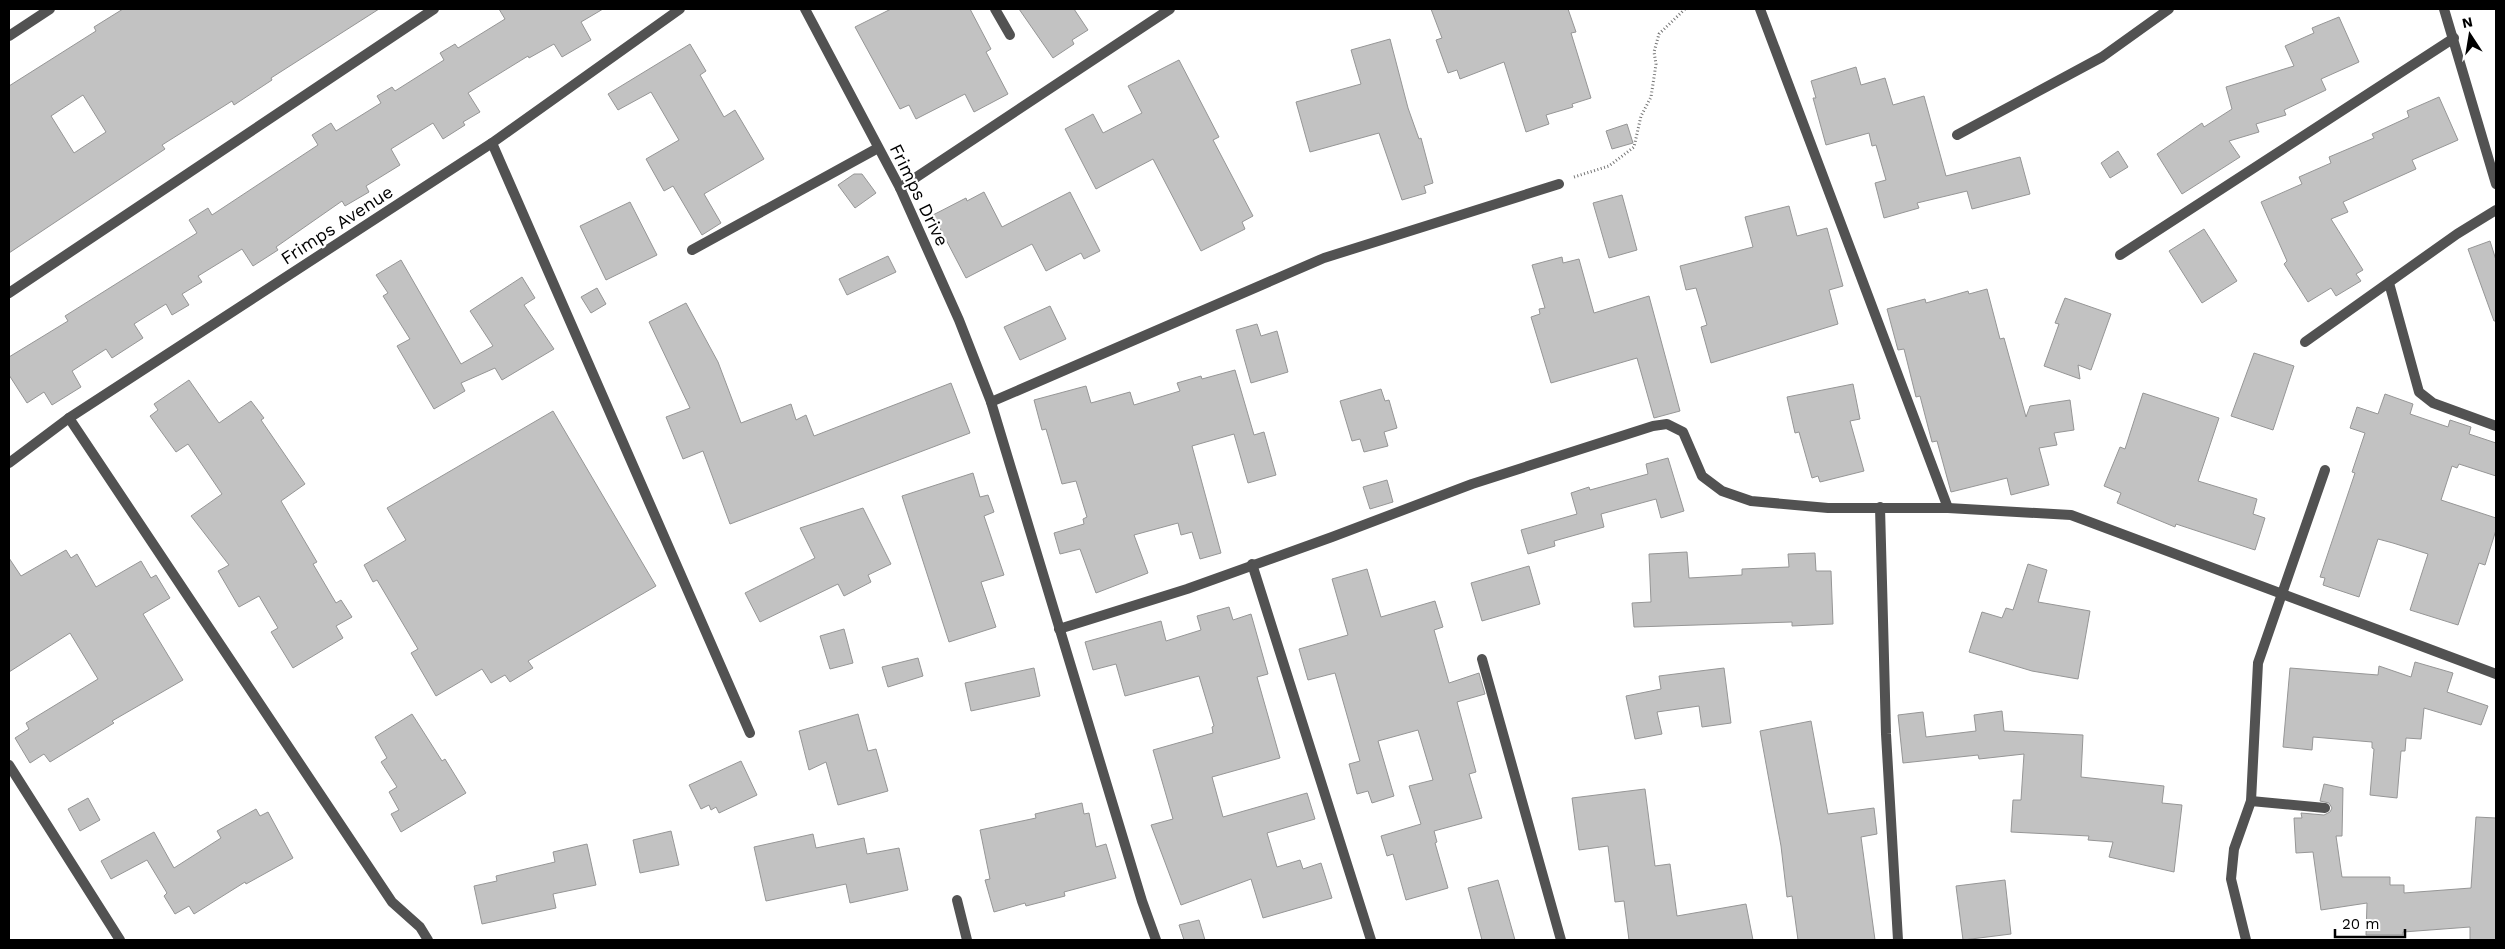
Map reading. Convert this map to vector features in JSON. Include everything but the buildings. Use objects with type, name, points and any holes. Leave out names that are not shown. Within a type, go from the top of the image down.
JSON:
[{"type":"street","points":[[9,36],[50,9]]},
{"type":"street","points":[[9,292],[434,9]]},
{"type":"street","name":"Frimps Avenue","points":[[9,464],[69,418],[492,144],[680,9]]},
{"type":"street","name":"Frimps Drive","points":[[805,9],[900,188],[959,320],[991,402],[1142,902],[1156,940]]},
{"type":"street","points":[[995,9],[1010,35]]},
{"type":"street","points":[[900,188],[1170,9]]},
{"type":"street","points":[[1760,9],[1948,508]]},
{"type":"street","points":[[1957,135],[2102,56],[2170,9]]},
{"type":"street","points":[[2444,9],[2454,38],[2473,112],[2496,184]]},
{"type":"street","points":[[2120,256],[2454,38]]},
{"type":"street","points":[[492,144],[750,733]]},
{"type":"street","points":[[692,250],[878,148]]},
{"type":"street","points":[[991,402],[1324,258],[1558,184]]},
{"type":"street","points":[[2305,342],[2457,234],[2496,210]]},
{"type":"street","points":[[2389,283],[2419,392],[2433,403],[2496,426]]},
{"type":"street","points":[[69,418],[392,902],[420,927],[428,940]]},
{"type":"street","points":[[1059,630],[1187,589],[1472,484],[1660,424],[1667,424],[1683,432],[1702,476],[1722,491],[1752,501],[1828,508],[1948,508],[2071,516],[2496,672]]},
{"type":"street","points":[[2246,940],[2231,878],[2234,849],[2251,801],[2258,663],[2325,470]]},
{"type":"street","points":[[1880,507],[1886,734],[1898,940]]},
{"type":"street","points":[[1252,564],[1371,940]]},
{"type":"street","points":[[1482,659],[1562,940]]},
{"type":"street","points":[[9,765],[120,940]]},
{"type":"street","points":[[2251,801],[2325,808]]},
{"type":"street","points":[[957,900],[967,940]]},
{"type":"path","points":[[1558,184],[1609,166],[1634,147],[1641,116],[1651,97],[1656,64],[1654,52],[1659,34],[1686,9]]}]
